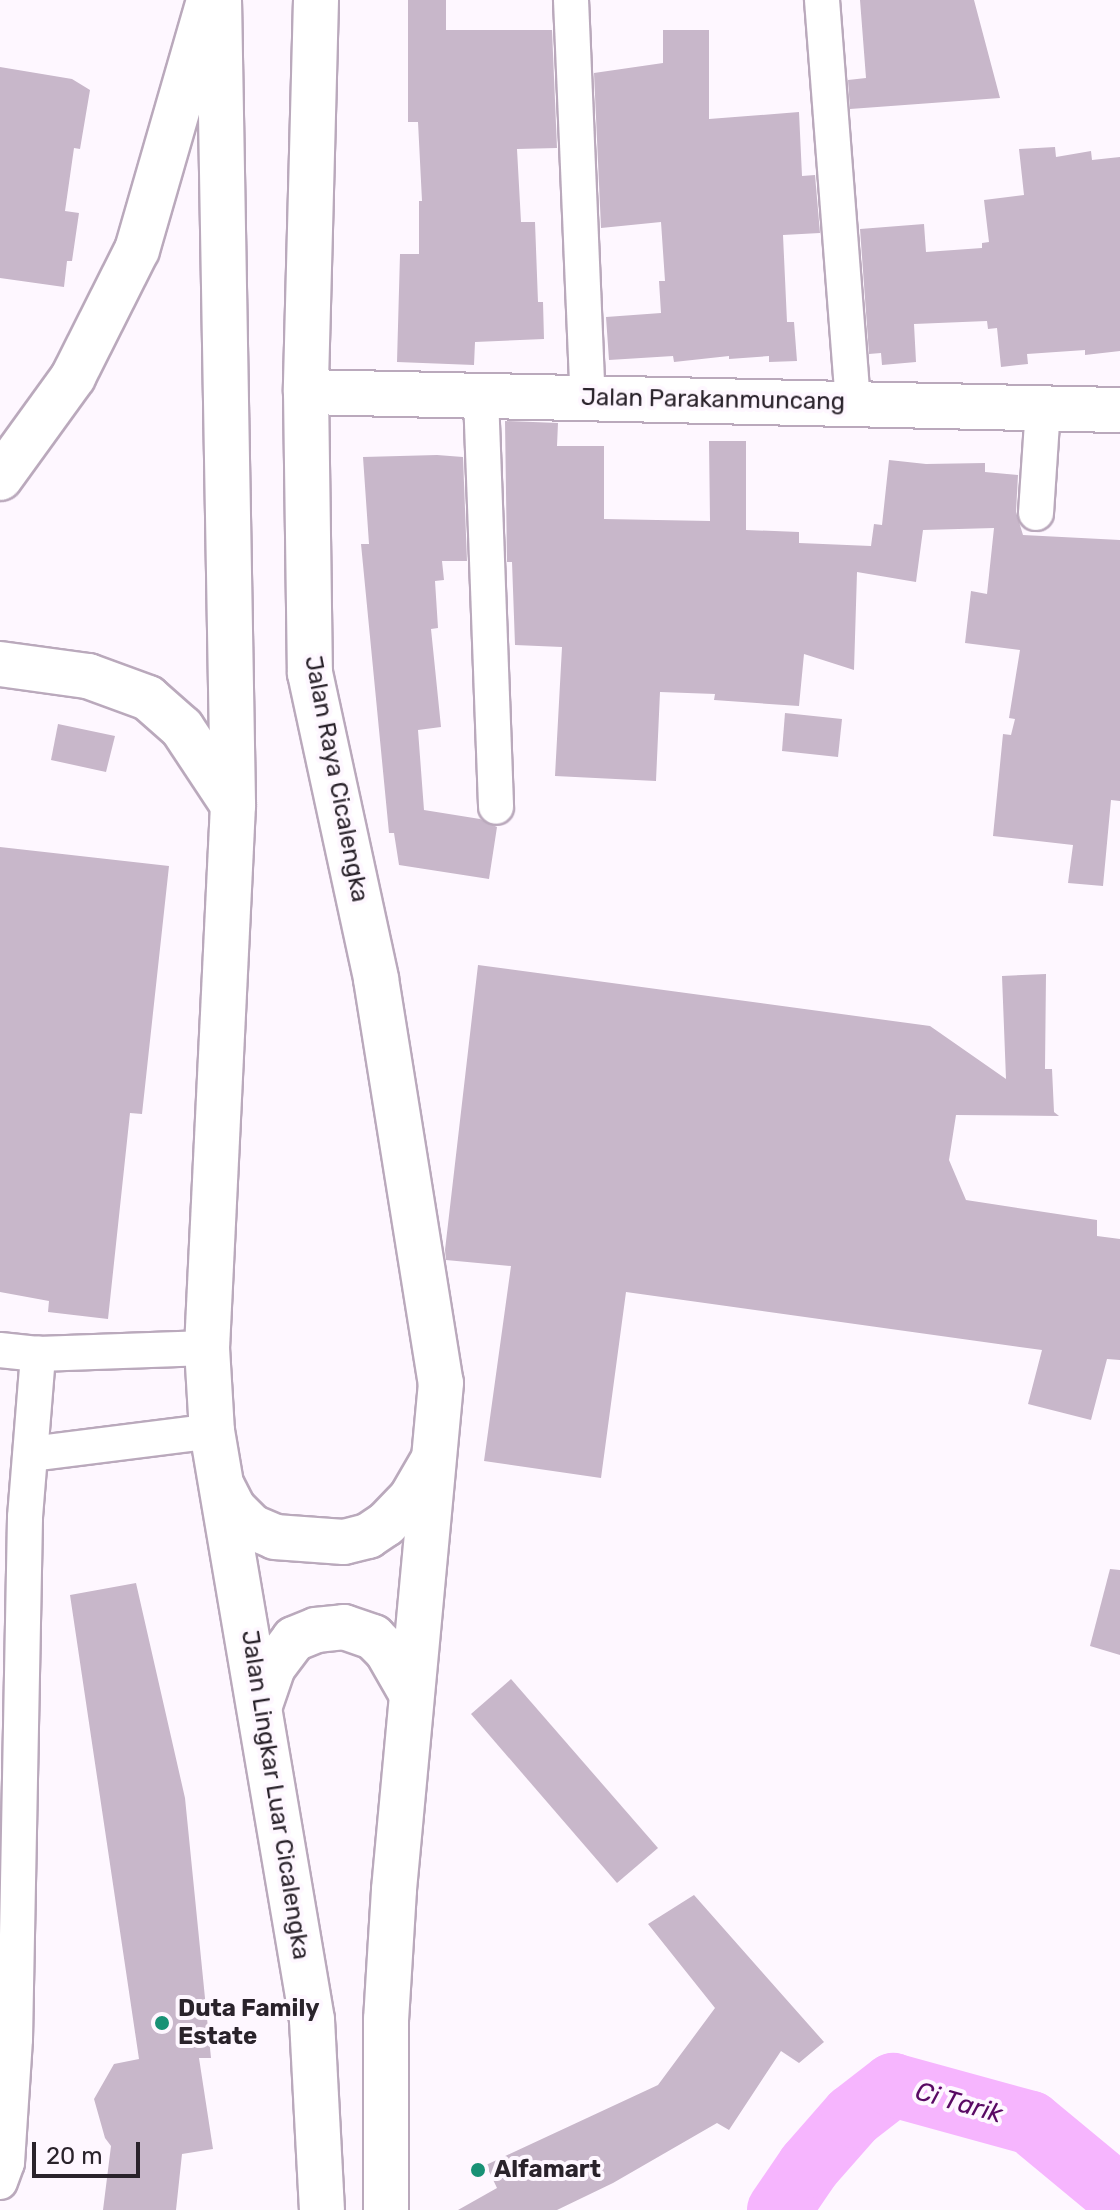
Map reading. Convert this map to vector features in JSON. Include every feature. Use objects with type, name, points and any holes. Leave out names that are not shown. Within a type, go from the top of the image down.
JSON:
[{"type":"main road","points":[[0,478],[73,377],[137,250],[209,0]]},
{"type":"main road","points":[[212,1431],[207,1348],[233,805],[219,0]]},
{"type":"main road","name":"Jalan Raya Cicalengka","points":[[316,0],[306,392],[310,673],[376,979],[441,1383],[436,1455]]},
{"type":"main road","name":"Jalan Parakanmuncang","points":[[306,392],[1120,410]]},
{"type":"main road","points":[[0,664],[88,676],[148,698],[182,728],[233,805]]},
{"type":"main road","name":"Jalan Lingkar Luar Cicalengka","points":[[212,1431],[312,2020],[322,2210]]},
{"type":"main road","points":[[223,1488],[233,1508],[252,1527],[299,1540],[344,1542],[368,1536],[386,1524],[411,1498],[436,1455]]},
{"type":"main road","points":[[386,2210],[386,2019],[411,1693],[436,1455]]},
{"type":"main road","points":[[260,1705],[273,1667],[294,1639],[316,1630],[344,1627],[373,1637],[387,1651],[411,1693]]},
{"type":"street","points":[[571,0],[588,398]]},
{"type":"street","points":[[822,0],[853,403]]},
{"type":"street","points":[[481,396],[496,807]]},
{"type":"street","points":[[1036,513],[1043,407]]},
{"type":"street","points":[[0,1350],[38,1354],[207,1348]]},
{"type":"street","points":[[0,2182],[7,2163],[15,2039],[13,1516],[31,1454],[38,1354]]},
{"type":"street","points":[[31,1454],[212,1431]]},
{"type":"building","points":[[408,0],[446,0],[446,30],[552,30],[557,148],[517,149],[521,222],[535,222],[538,302],[543,302],[544,339],[475,342],[474,365],[397,362],[400,254],[419,254],[419,201],[422,201],[418,122],[408,122]]},
{"type":"building","points":[[860,0],[974,0],[1000,98],[850,109],[848,80],[866,78]]},
{"type":"building","points":[[663,30],[709,30],[709,119],[799,112],[802,176],[815,175],[820,233],[783,235],[787,322],[794,322],[797,361],[769,362],[769,356],[729,359],[729,356],[674,362],[673,356],[609,360],[606,317],[661,313],[659,281],[665,281],[661,222],[601,228],[594,73],[663,63]]},
{"type":"building","points":[[0,67],[72,79],[90,90],[80,149],[74,148],[65,211],[79,213],[72,261],[67,261],[64,287],[0,278]]},
{"type":"building","points":[[1055,147],[1056,157],[1091,151],[1092,160],[1120,157],[1120,351],[1085,355],[1085,350],[1027,354],[1028,364],[1001,367],[997,328],[988,329],[987,321],[914,324],[916,362],[882,365],[881,353],[869,354],[860,229],[924,224],[926,252],[982,248],[982,243],[989,242],[984,200],[1024,195],[1019,149]]},
{"type":"building","points":[[505,421],[558,423],[557,446],[604,446],[604,519],[710,521],[709,441],[746,441],[746,530],[799,532],[799,543],[871,546],[874,524],[882,525],[889,460],[926,464],[985,463],[985,472],[1018,475],[1016,512],[1023,535],[1120,540],[1120,801],[1111,800],[1103,886],[1068,883],[1073,845],[993,836],[1003,734],[1011,735],[1015,719],[1009,718],[1020,650],[965,643],[971,591],[987,594],[994,528],[923,530],[916,582],[857,572],[854,670],[804,654],[799,706],[714,700],[715,694],[660,692],[656,781],[555,776],[562,647],[515,645],[512,562],[507,562]]},
{"type":"building","points":[[363,457],[463,457],[467,561],[442,561],[444,580],[435,581],[438,628],[431,629],[441,727],[418,730],[424,810],[480,819],[497,827],[489,879],[399,865],[394,833],[389,833],[361,544],[369,544]]},
{"type":"building","points":[[785,713],[842,719],[838,757],[782,751]]},
{"type":"building","points":[[58,724],[115,736],[106,772],[51,760]]},
{"type":"building","points":[[0,847],[169,866],[142,1114],[130,1113],[108,1319],[48,1312],[49,1301],[0,1292]]},
{"type":"building","points":[[478,965],[930,1026],[1006,1079],[1002,976],[1046,974],[1045,1069],[1052,1069],[1054,1112],[1059,1116],[956,1115],[949,1160],[966,1200],[1097,1220],[1097,1236],[1120,1239],[1120,1360],[1107,1359],[1091,1420],[1028,1404],[1042,1350],[626,1292],[601,1478],[484,1461],[511,1266],[446,1260],[445,1250]]},
{"type":"building","points":[[1110,1569],[1120,1570],[1120,1655],[1090,1646]]},
{"type":"building","points":[[136,1583],[185,1798],[211,2058],[199,2058],[213,2149],[182,2154],[176,2210],[103,2210],[111,2146],[105,2138],[94,2099],[114,2064],[139,2059],[70,1595]]},
{"type":"building","points":[[511,1679],[658,1848],[617,1883],[471,1714]]},
{"type":"building","points":[[694,1895],[824,2042],[799,2063],[781,2051],[729,2130],[717,2123],[613,2183],[557,2210],[458,2210],[497,2188],[486,2165],[658,2085],[715,2008],[648,1924]]},
{"type":"waterway","name":"Ci Tarik","points":[[779,2210],[809,2166],[853,2116],[893,2085],[1031,2123],[1120,2197]]},
{"type":"place","name":"Duta Family Estate","points":[[162,2023]]},
{"type":"place","name":"Alfamart","points":[[478,2170]]}]
